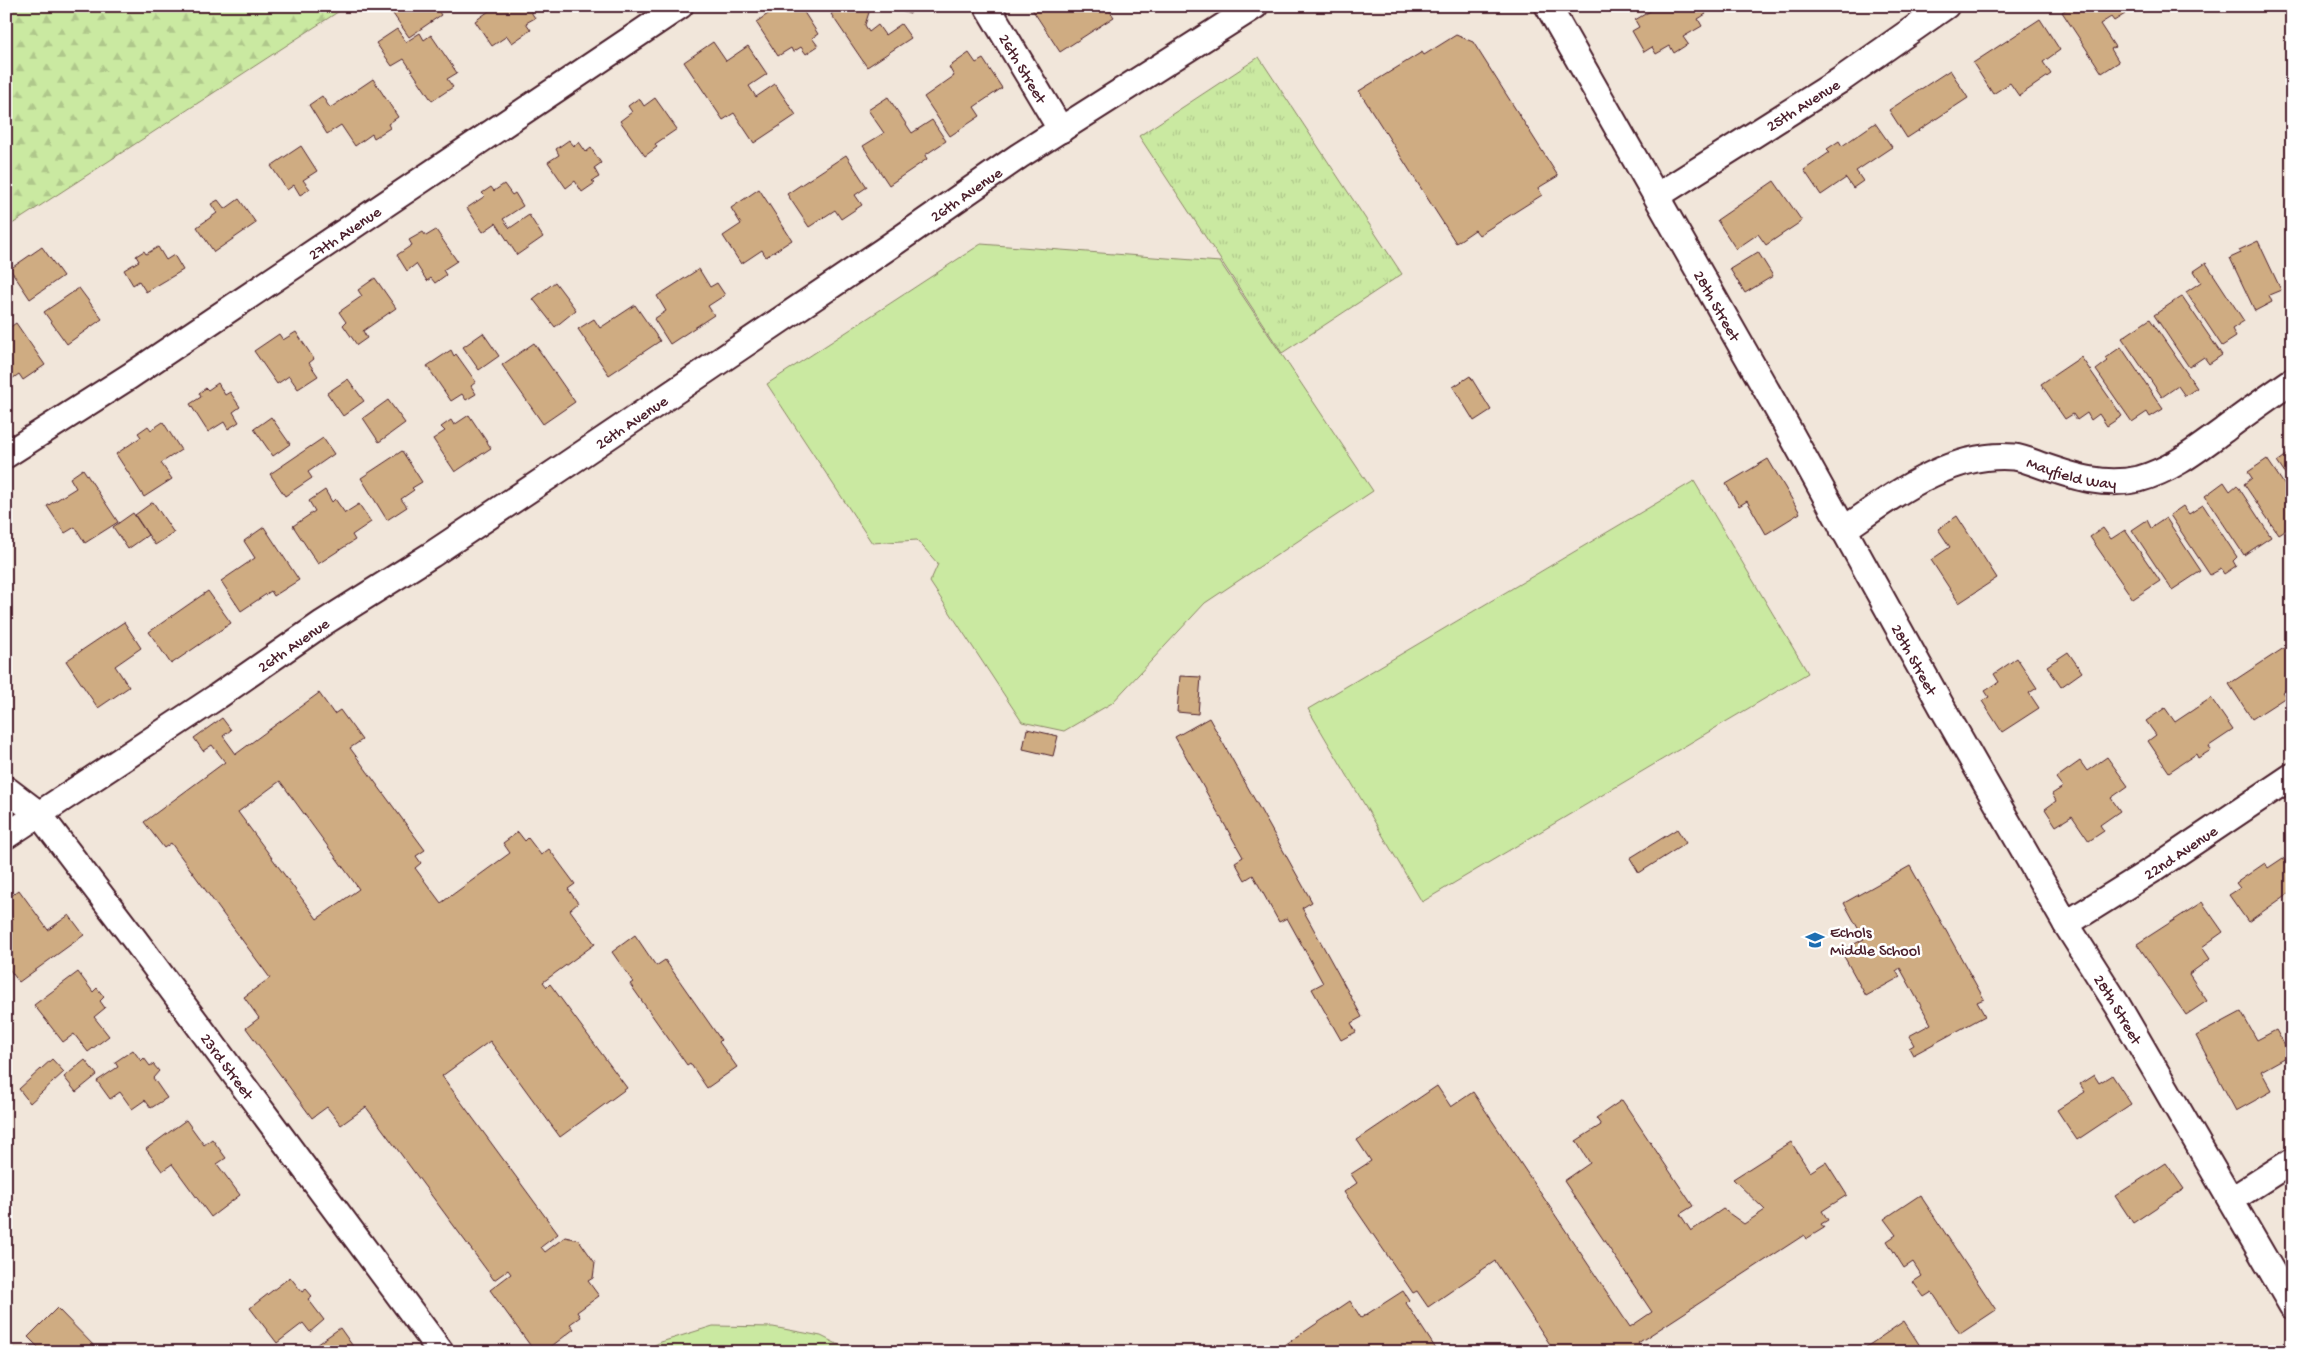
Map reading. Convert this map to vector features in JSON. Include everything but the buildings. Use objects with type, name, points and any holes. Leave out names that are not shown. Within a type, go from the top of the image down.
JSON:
[{"type":"street","name":"27th Avenue","points":[[6,455],[130,376],[680,6]]},
{"type":"street","name":"26th Street","points":[[987,6],[1061,130]]},
{"type":"street","name":"26th Avenue","points":[[6,836],[218,696],[323,623],[534,486],[884,250],[1019,156],[1255,6]]},
{"type":"street","name":"28th Street","points":[[1548,6],[1657,196],[1889,614],[2066,924],[2118,1006],[2292,1306]]},
{"type":"street","name":"25th Avenue","points":[[1657,196],[1839,81],[1946,6]]},
{"type":"street","name":"Mayfield Way","points":[[1843,530],[1919,480],[1949,467],[1981,458],[2015,457],[2076,477],[2107,483],[2139,478],[2168,467],[2196,452],[2292,381]]},
{"type":"street","name":"22nd Avenue","points":[[2066,924],[2154,869],[2292,776]]},
{"type":"street","name":"23rd Street","points":[[6,789],[39,814],[441,1352]]},
{"type":"street","points":[[2231,1200],[2292,1161]]},
{"type":"green space","points":[[6,6],[347,6],[6,228]]},
{"type":"green space","points":[[1259,57],[1402,274],[1282,353],[1139,136]]},
{"type":"green space","points":[[981,244],[1220,262],[1373,491],[1205,603],[1112,703],[1064,731],[1022,722],[930,582],[938,564],[917,540],[872,543],[767,384]]},
{"type":"green space","points":[[1694,481],[1808,673],[1422,902],[1308,709]]},
{"type":"green space","points":[[713,1326],[773,1327],[821,1336],[853,1352],[640,1352],[661,1342]]},
{"type":"place","name":"Echols Middle School","points":[[1815,940]]}]
